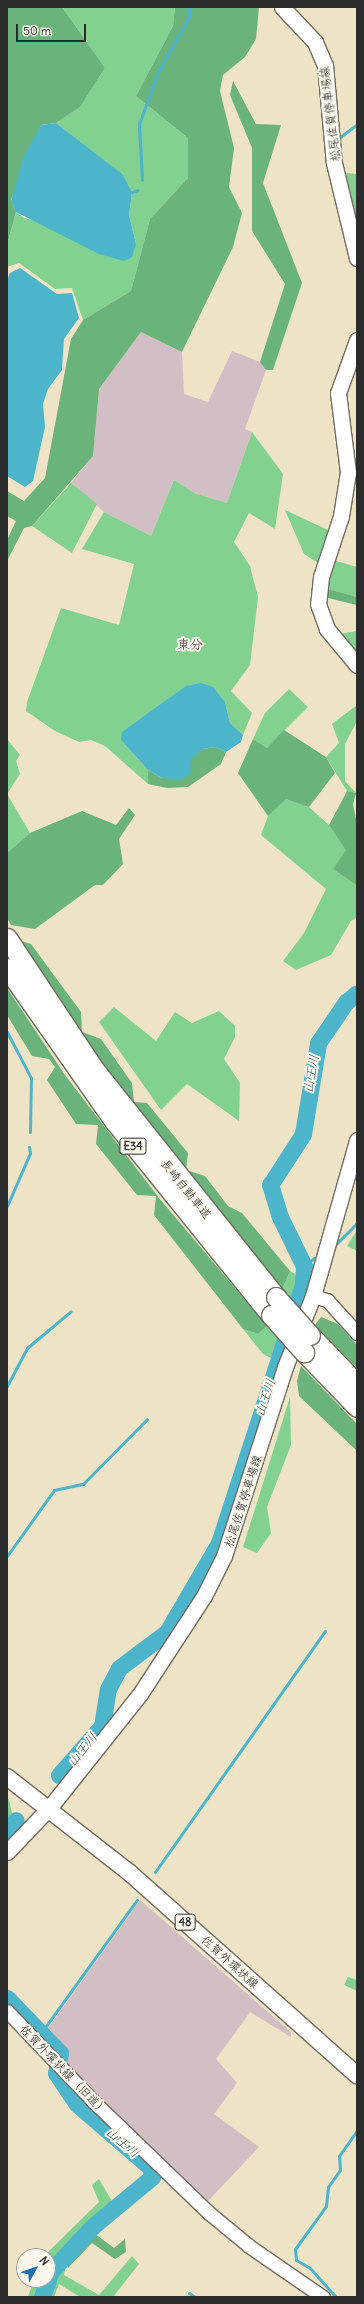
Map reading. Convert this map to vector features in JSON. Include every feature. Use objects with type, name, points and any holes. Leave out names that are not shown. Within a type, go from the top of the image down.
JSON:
[{"type":"highway","name":"長崎自動車道","points":[[7,938],[12,965],[274,1306],[307,1343],[357,1407]]},
{"type":"highway","name":"長崎自動車道","points":[[307,1343],[357,1384]]},
{"type":"main road","name":"松尾佐賀停車場線","points":[[282,7],[315,42],[325,64],[334,163],[357,258]]},
{"type":"main road","points":[[357,340],[338,393],[348,472],[341,516],[320,576],[318,604],[327,629],[357,665]]},
{"type":"main road","name":"松尾佐賀停車場線","points":[[7,1852],[50,1807],[140,1694],[204,1596],[236,1529],[285,1367],[313,1296],[357,1140]]},
{"type":"main road","name":"佐賀外環状線","points":[[7,1777],[50,1807],[130,1873],[357,2075]]},
{"type":"street","points":[[313,1296],[327,1300],[357,1333]]},
{"type":"street","name":"佐賀外環状線（旧道）","points":[[7,2010],[65,2072],[209,2213],[249,2246],[323,2297]]},
{"type":"shaded area","points":[[141,332],[182,352],[184,394],[208,402],[232,351],[260,362],[266,370],[245,429],[252,432],[227,503],[194,493],[174,480],[151,536],[104,512],[71,483],[93,456],[99,389]]},
{"type":"shaded area","points":[[140,1900],[291,2032],[291,2037],[250,2012],[216,2059],[237,2083],[214,2114],[259,2147],[208,2201],[66,2064],[68,2054],[46,2031]]},
{"type":"green space","points":[[7,7],[62,7],[105,68],[80,107],[56,123],[41,125],[11,200],[16,212],[7,245]]},
{"type":"green space","points":[[62,7],[175,7],[173,26],[136,96],[188,138],[188,178],[150,219],[131,291],[83,320],[72,288],[55,289],[19,263],[7,267],[7,245],[16,212],[24,218],[136,244],[129,215],[132,192],[121,174],[56,123],[80,107],[105,68]]},
{"type":"green space","points":[[175,7],[259,7],[256,39],[245,57],[223,75],[220,91],[234,148],[229,187],[242,213],[233,247],[182,352],[141,332],[99,389],[93,456],[32,526],[24,528],[7,561],[7,540],[16,521],[7,516],[7,491],[24,501],[45,478],[71,339],[83,320],[131,291],[150,219],[188,178],[188,138],[136,96],[173,26]]},
{"type":"green space","points":[[233,81],[256,124],[281,125],[263,183],[302,283],[273,370],[266,370],[260,362],[285,284],[252,231],[252,148],[230,95]]},
{"type":"green space","points":[[346,173],[357,174],[357,226]]},
{"type":"green space","points":[[252,432],[283,474],[275,529],[249,513],[234,542],[250,566],[258,597],[250,665],[231,691],[252,713],[243,735],[230,723],[225,702],[121,740],[148,770],[148,784],[105,746],[91,740],[79,742],[55,731],[26,711],[27,702],[61,608],[119,625],[134,564],[82,549],[104,512],[151,536],[174,480],[194,493],[227,503]]},
{"type":"green space","points":[[71,483],[97,504],[72,553],[32,526]]},
{"type":"green space","points":[[285,510],[328,530],[318,563],[304,554]]},
{"type":"green space","points":[[333,560],[357,567],[357,597],[328,589]]},
{"type":"green space","points":[[328,589],[357,597],[357,605],[328,598]]},
{"type":"green space","points":[[357,631],[357,654],[339,634]]},
{"type":"green space","points":[[289,689],[308,707],[267,748],[253,739],[265,713]]},
{"type":"green space","points":[[357,705],[357,721],[345,744],[345,781],[356,793],[347,791],[326,757],[339,743],[332,724]]},
{"type":"green space","points":[[284,730],[326,757],[335,773],[309,807],[286,799],[268,816],[238,773],[253,739],[267,748]]},
{"type":"green space","points":[[7,739],[20,755],[16,761],[20,774],[7,794]]},
{"type":"green space","points":[[215,747],[226,752],[221,764],[188,787],[167,788],[148,784],[148,770],[162,778],[203,749]]},
{"type":"green space","points":[[347,791],[356,793],[353,804],[357,824],[357,886],[333,869],[346,850],[329,825]]},
{"type":"green space","points":[[7,794],[30,833],[7,853]]},
{"type":"green space","points":[[286,798],[309,807],[329,825],[347,850],[333,869],[357,886],[357,917],[351,921],[331,955],[296,970],[283,961],[304,933],[326,889],[261,835],[268,816]]},
{"type":"green space","points":[[129,808],[135,815],[119,839],[123,864],[103,885],[95,885],[35,929],[11,925],[7,918],[7,853],[30,833],[82,811],[116,825]]},
{"type":"green space","points":[[17,940],[31,944],[81,1012],[82,1032],[101,1039],[132,1083],[134,1102],[147,1103],[188,1153],[186,1170],[205,1176],[228,1206],[242,1213],[290,1271],[282,1290],[185,1174],[93,1054]]},
{"type":"green space","points":[[7,988],[65,1075],[159,1198],[267,1326],[258,1334],[243,1329],[154,1215],[156,1196],[137,1195],[96,1144],[98,1125],[76,1124],[47,1080],[55,1067],[49,1059],[32,1056],[7,1015]]},
{"type":"green space","points":[[114,1007],[156,1041],[175,1012],[192,1023],[219,1011],[235,1026],[235,1037],[224,1059],[240,1083],[239,1121],[187,1084],[161,1110],[99,1022]]},
{"type":"green space","points":[[357,1230],[357,1251],[347,1246]]},
{"type":"green space","points":[[290,1271],[300,1277],[273,1359],[263,1354],[243,1329],[258,1334],[267,1326]]},
{"type":"green space","points":[[321,1317],[338,1324],[357,1345],[357,1368],[315,1325]]},
{"type":"green space","points":[[301,1366],[357,1424],[357,1451],[299,1396],[297,1381]]},
{"type":"green space","points":[[290,1397],[291,1445],[267,1507],[271,1533],[257,1553],[243,1547]]},
{"type":"green space","points":[[9,1799],[12,1814],[7,1820],[7,1803]]},
{"type":"green space","points":[[348,1977],[357,1980],[357,1991],[344,1985]]},
{"type":"green space","points":[[99,2179],[113,2203],[63,2248],[56,2259],[56,2248],[52,2248],[99,2202],[92,2185]]},
{"type":"green space","points":[[94,2233],[114,2248],[125,2239],[126,2252],[115,2259],[92,2243],[68,2268],[67,2259]]},
{"type":"green space","points":[[132,2256],[139,2264],[113,2297],[80,2297],[59,2284],[54,2297],[46,2297],[49,2288],[56,2288],[56,2271],[67,2259],[64,2275],[99,2295]]},
{"type":"green space","points":[[31,2288],[41,2288],[38,2297],[28,2297]]},
{"type":"water","points":[[56,123],[122,174],[132,192],[129,215],[136,244],[132,257],[124,261],[99,254],[16,212],[11,201],[23,158],[41,125]]},
{"type":"water","points":[[20,268],[57,294],[72,293],[79,318],[64,339],[62,370],[48,389],[43,404],[45,427],[33,481],[25,487],[7,476],[7,280],[10,273]]},
{"type":"water","points":[[201,683],[213,687],[225,702],[230,723],[243,735],[241,742],[226,752],[215,747],[203,749],[191,759],[190,774],[180,780],[162,778],[148,770],[121,740],[122,732],[186,686]]},
{"type":"waterway","points":[[142,180],[139,124],[158,72],[189,17],[189,7]]},
{"type":"waterway","points":[[339,144],[340,137],[357,124]]},
{"type":"waterway","points":[[345,179],[353,211]]},
{"type":"waterway","points":[[132,192],[138,190]]},
{"type":"waterway","name":"山王川","points":[[59,1775],[102,1726],[108,1689],[119,1668],[167,1632],[219,1543],[303,1285],[304,1266],[280,1217],[270,1185],[303,1134],[318,1043],[346,1002],[357,993]]},
{"type":"waterway","points":[[7,1032],[31,1078],[30,1132]]},
{"type":"waterway","points":[[7,1206],[30,1153],[29,1147]]},
{"type":"waterway","points":[[333,1247],[357,1223]]},
{"type":"waterway","points":[[304,1266],[314,1258]]},
{"type":"waterway","points":[[7,1386],[27,1348],[71,1311]]},
{"type":"waterway","points":[[7,1556],[54,1490],[83,1484],[147,1419]]},
{"type":"waterway","points":[[155,1872],[325,1631]]},
{"type":"waterway","name":"山王川","points":[[7,1830],[16,1820]]},
{"type":"waterway","points":[[41,2033],[137,1900]]},
{"type":"waterway","name":"山王川","points":[[7,1998],[60,2053],[56,2073],[77,2104],[151,2168],[152,2177],[93,2226],[56,2266]]},
{"type":"waterway","points":[[336,2297],[310,2268],[296,2260],[295,2249],[326,2206],[328,2187],[340,2170],[339,2156],[357,2130]]},
{"type":"waterway","name":"山王川","points":[[42,2297],[45,2288]]},
{"type":"waterway","points":[[189,2293],[195,2297]]},
{"type":"district","name":"東分","points":[[190,645]]}]
